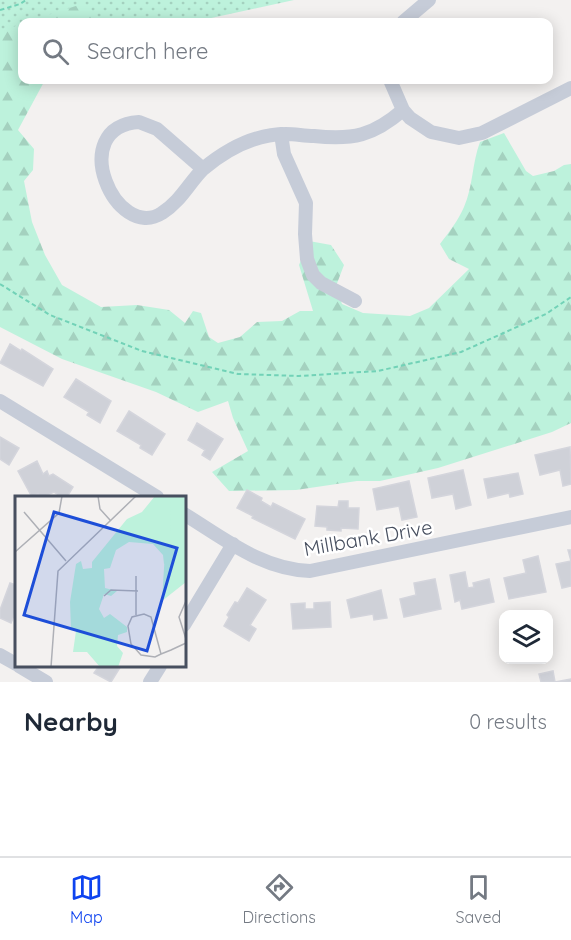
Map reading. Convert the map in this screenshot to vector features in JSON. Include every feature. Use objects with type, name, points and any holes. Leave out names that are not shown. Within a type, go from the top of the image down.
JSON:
[{"type":"street","points":[[408,18],[429,0]]},
{"type":"street","points":[[392,84],[403,110],[420,126],[448,137],[471,137],[571,88]]},
{"type":"street","points":[[203,169],[157,129],[139,122],[123,124],[115,128],[103,144],[101,156],[105,176],[117,204],[132,215],[144,218],[162,214],[176,202],[203,169],[230,149],[251,140],[281,134],[353,137],[375,130],[403,110]]},
{"type":"street","points":[[281,134],[284,154],[306,203],[307,259],[313,275],[321,283],[355,301]]},
{"type":"street","points":[[0,401],[154,496]]},
{"type":"street","name":"Millbank Drive","points":[[186,515],[263,562],[277,567],[310,571],[571,517]]},
{"type":"street","points":[[186,622],[233,544]]},
{"type":"street","points":[[0,655],[15,663]]},
{"type":"street","points":[[21,667],[46,682]]},
{"type":"street","points":[[150,682],[159,667]]},
{"type":"path","points":[[0,10],[26,0]]},
{"type":"path","points":[[0,284],[50,315],[142,351],[238,374],[299,376],[378,371],[461,352],[546,314],[571,297]]},
{"type":"green space","points":[[0,0],[294,0],[211,18],[18,18],[18,61],[0,65]]},
{"type":"green space","points":[[82,4],[99,18],[38,18]]},
{"type":"green space","points":[[18,25],[18,84],[43,84],[18,130],[34,149],[33,170],[24,181],[32,222],[45,255],[62,285],[101,307],[137,305],[169,310],[185,323],[193,311],[201,313],[209,337],[218,343],[240,337],[257,322],[282,321],[300,311],[313,311],[299,265],[309,241],[331,245],[344,265],[336,286],[342,304],[363,313],[410,316],[429,308],[469,269],[449,259],[440,244],[464,207],[480,142],[504,133],[526,171],[533,176],[571,164],[571,423],[552,432],[438,468],[380,481],[357,481],[296,490],[229,491],[212,472],[248,451],[228,401],[198,412],[156,392],[62,359],[0,327],[0,31]]},
{"type":"building","points":[[10,344],[53,369],[43,386],[0,363]]},
{"type":"building","points":[[76,379],[111,401],[100,423],[87,415],[89,412],[64,397]]},
{"type":"building","points":[[129,411],[165,434],[152,455],[140,448],[141,445],[117,431]]},
{"type":"building","points":[[197,423],[223,439],[210,460],[202,455],[205,450],[188,440]]},
{"type":"building","points":[[0,437],[19,448],[9,465],[0,459]]},
{"type":"building","points":[[570,447],[571,484],[563,486],[560,470],[540,475],[535,455]]},
{"type":"building","points":[[37,461],[43,474],[47,471],[49,476],[53,474],[73,487],[68,496],[60,496],[54,492],[45,496],[38,494],[31,496],[18,471]]},
{"type":"building","points":[[463,470],[471,505],[456,509],[453,494],[432,498],[428,478]]},
{"type":"building","points":[[518,473],[523,494],[510,497],[509,493],[488,498],[484,479]]},
{"type":"building","points":[[409,481],[417,517],[402,520],[399,506],[377,510],[373,489]]},
{"type":"building","points":[[247,490],[262,498],[261,501],[271,507],[273,503],[305,519],[295,539],[237,508]]},
{"type":"building","points":[[339,501],[348,501],[348,508],[359,508],[358,529],[341,528],[341,531],[315,526],[317,506],[338,507]]},
{"type":"building","points":[[538,556],[546,592],[509,599],[504,578],[526,573],[523,560]]},
{"type":"building","points":[[571,561],[571,586],[562,588],[556,564]]},
{"type":"building","points":[[465,572],[468,588],[474,587],[473,583],[489,579],[494,602],[462,609],[460,600],[455,602],[450,575]]},
{"type":"building","points":[[435,579],[441,609],[404,617],[400,599],[416,595],[414,583]]},
{"type":"building","points":[[10,583],[15,585],[15,613],[11,623],[0,618],[0,610]]},
{"type":"building","points":[[247,588],[266,600],[250,625],[256,629],[249,641],[224,626],[229,617],[227,615]]},
{"type":"building","points":[[381,590],[387,618],[374,620],[373,614],[351,618],[347,600]]},
{"type":"building","points":[[330,602],[331,627],[293,629],[291,604],[305,603],[305,609],[314,609],[314,603]]},
{"type":"building","points":[[98,667],[120,667],[111,682],[94,673]]},
{"type":"building","points":[[553,671],[555,682],[541,682],[539,674]]},
{"type":"building","points":[[571,679],[571,682],[555,682]]}]
